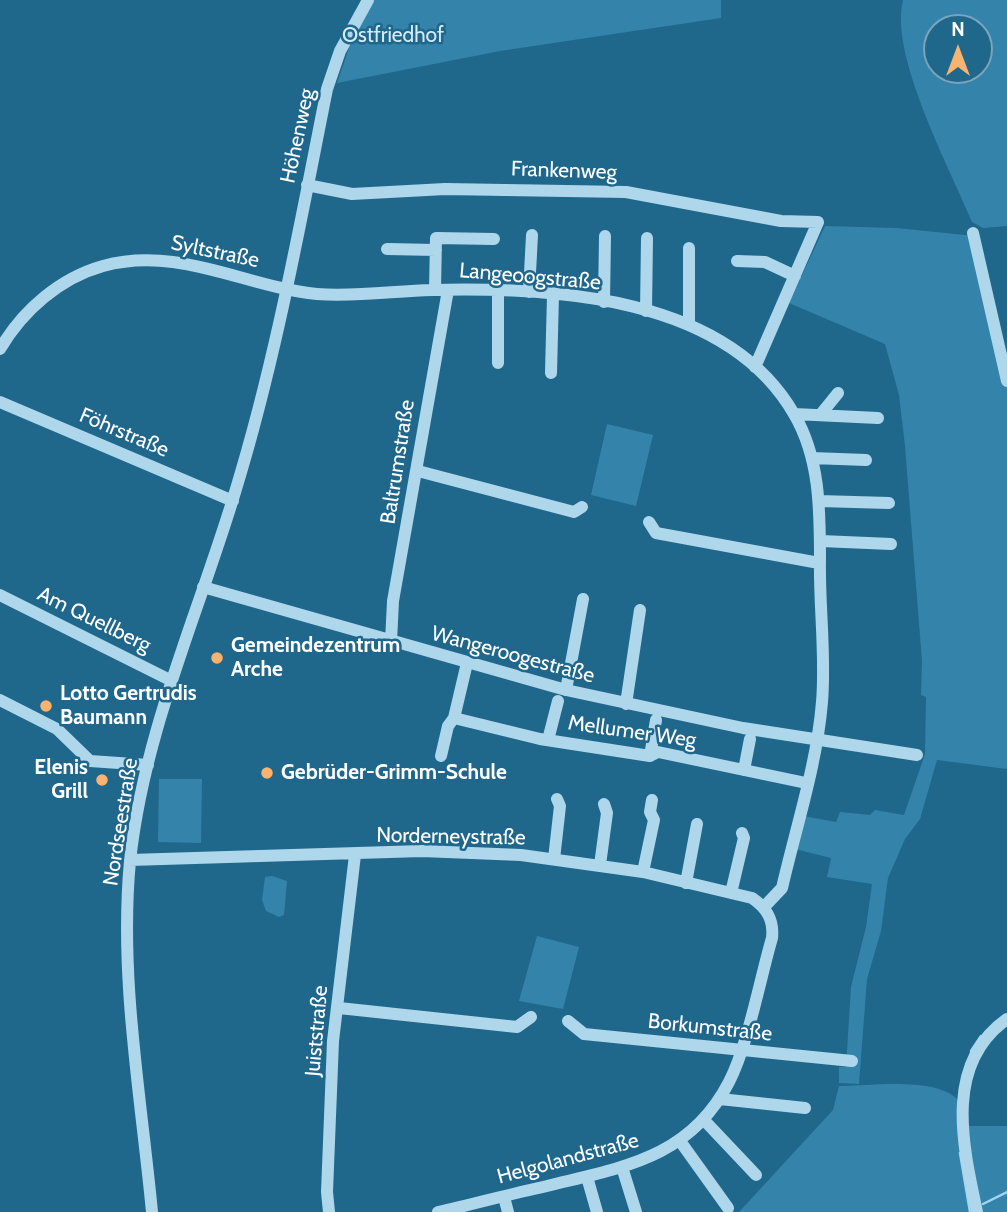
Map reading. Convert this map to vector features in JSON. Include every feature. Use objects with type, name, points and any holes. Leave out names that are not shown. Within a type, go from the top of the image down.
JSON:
[{"type":"street","name":"Höhenweg","points":[[287,288],[330,78],[368,0]]},
{"type":"street","name":"Frankenweg","points":[[307,185],[352,194],[418,189],[555,188],[626,192],[781,221],[818,222],[795,276]]},
{"type":"street","points":[[973,233],[1007,381]]},
{"type":"street","points":[[529,292],[532,235]]},
{"type":"street","points":[[604,302],[605,236]]},
{"type":"street","points":[[387,249],[436,250],[436,238],[494,239]]},
{"type":"street","points":[[646,311],[647,238]]},
{"type":"street","points":[[689,248],[689,324]]},
{"type":"street","name":"Baltrumstraße","points":[[391,642],[393,601],[418,471],[423,422],[439,335],[447,313],[436,250]]},
{"type":"street","name":"Syltstraße","points":[[0,349],[4,332],[61,284],[79,274],[125,261],[183,262],[287,288]]},
{"type":"street","points":[[737,261],[765,262],[795,276],[755,367]]},
{"type":"street","name":"Langeoogstraße","points":[[287,288],[342,295],[498,289],[604,302],[689,324],[728,344],[755,367],[794,414],[812,458],[819,501],[824,668],[817,740]]},
{"type":"street","name":"Nordseestraße","points":[[152,1212],[129,990],[126,937],[130,860],[148,765],[170,680],[233,501],[270,370],[287,288]]},
{"type":"street","points":[[498,289],[498,363]]},
{"type":"street","points":[[551,373],[553,295]]},
{"type":"street","points":[[821,414],[838,393]]},
{"type":"street","name":"Föhrstraße","points":[[0,402],[233,501]]},
{"type":"street","points":[[794,414],[878,418]]},
{"type":"street","points":[[812,458],[866,460]]},
{"type":"street","points":[[418,471],[540,505],[573,512],[582,507]]},
{"type":"street","points":[[819,501],[889,503]]},
{"type":"street","points":[[649,523],[656,533],[692,542],[819,564]]},
{"type":"street","points":[[821,541],[891,544]]},
{"type":"street","name":"Wangeroogestraße","points":[[203,587],[467,663],[562,695],[917,755]]},
{"type":"street","name":"Am Quellberg","points":[[0,596],[170,680]]},
{"type":"street","points":[[548,740],[562,695],[583,599]]},
{"type":"street","points":[[626,704],[640,610]]},
{"type":"street","points":[[441,756],[448,726],[454,718],[467,663]]},
{"type":"street","points":[[0,700],[57,729],[90,761],[148,765]]},
{"type":"street","name":"Mellumer Weg","points":[[454,718],[548,740],[650,756],[658,752],[806,783]]},
{"type":"street","points":[[650,756],[656,720]]},
{"type":"street","points":[[744,770],[750,739]]},
{"type":"street","points":[[740,1051],[772,938],[773,927],[764,907],[782,888],[817,740]]},
{"type":"street","points":[[554,859],[560,806],[556,799]]},
{"type":"street","points":[[643,872],[654,820],[650,812],[652,800]]},
{"type":"street","points":[[600,865],[607,813],[604,804]]},
{"type":"street","points":[[687,883],[696,824]]},
{"type":"street","points":[[731,892],[744,838],[741,833]]},
{"type":"street","name":"Norderneystraße","points":[[130,860],[422,851],[554,859],[643,872],[731,892],[752,898],[764,907]]},
{"type":"street","name":"Juiststraße","points":[[329,1212],[327,1192],[333,1041],[355,855]]},
{"type":"street","points":[[339,1008],[517,1027],[531,1017]]},
{"type":"street","points":[[978,1212],[969,1172],[964,1084],[976,1049],[989,1032],[1007,1019]]},
{"type":"street","name":"Borkumstraße","points":[[568,1021],[584,1034],[852,1061]]},
{"type":"street","name":"Helgolandstraße","points":[[438,1212],[458,1210],[504,1196],[587,1177],[662,1153],[704,1120],[720,1099],[731,1078],[740,1051]]},
{"type":"street","points":[[720,1099],[805,1108]]},
{"type":"street","points":[[704,1120],[756,1175]]},
{"type":"street","points":[[680,1141],[728,1208]]},
{"type":"street","points":[[622,1167],[636,1212]]},
{"type":"street","points":[[587,1177],[597,1212]]},
{"type":"street","points":[[504,1196],[508,1212]]},
{"type":"green space","name":"Ostfriedhof","points":[[372,0],[721,0],[721,18],[500,51],[337,83],[356,28]]},
{"type":"green space","points":[[903,0],[1007,0],[1007,226],[983,228],[972,222],[924,112],[905,51],[901,23]]},
{"type":"green space","points":[[825,226],[896,228],[975,236],[1007,369],[1007,769],[937,760],[920,819],[905,839],[888,878],[881,931],[867,979],[859,1084],[839,1083],[839,1067],[846,1067],[851,987],[866,927],[872,884],[827,877],[831,858],[795,849],[803,816],[836,822],[840,812],[870,815],[875,810],[904,815],[925,754],[926,697],[921,695],[922,661],[905,446],[899,395],[885,344],[789,303]]},
{"type":"green space","points":[[607,424],[653,435],[636,506],[591,495]]},
{"type":"green space","points":[[159,779],[202,779],[201,843],[158,842]]},
{"type":"green space","points":[[272,876],[287,881],[284,915],[279,917],[266,911],[262,900],[265,877]]},
{"type":"green space","points":[[537,936],[579,947],[563,1009],[519,1001]]},
{"type":"green space","points":[[920,1085],[949,1093],[959,1101],[976,1212],[739,1212],[833,1110],[839,1086]]},
{"type":"green space","points":[[966,1126],[1007,1126],[1007,1212],[979,1212]]},
{"type":"waterway","points":[[971,1051],[981,1036]]},
{"type":"waterway","points":[[960,1153],[970,1212]]},
{"type":"waterway","points":[[983,1204],[1007,1192]]},
{"type":"place","name":"Gemeindezentrum Arche","points":[[217,658]]},
{"type":"place","name":"Lotto Gertrudis Baumann","points":[[46,706]]},
{"type":"place","name":"Gebrüder-Grimm-Schule","points":[[267,773]]},
{"type":"place","name":"Elenis Grill","points":[[102,780]]}]
